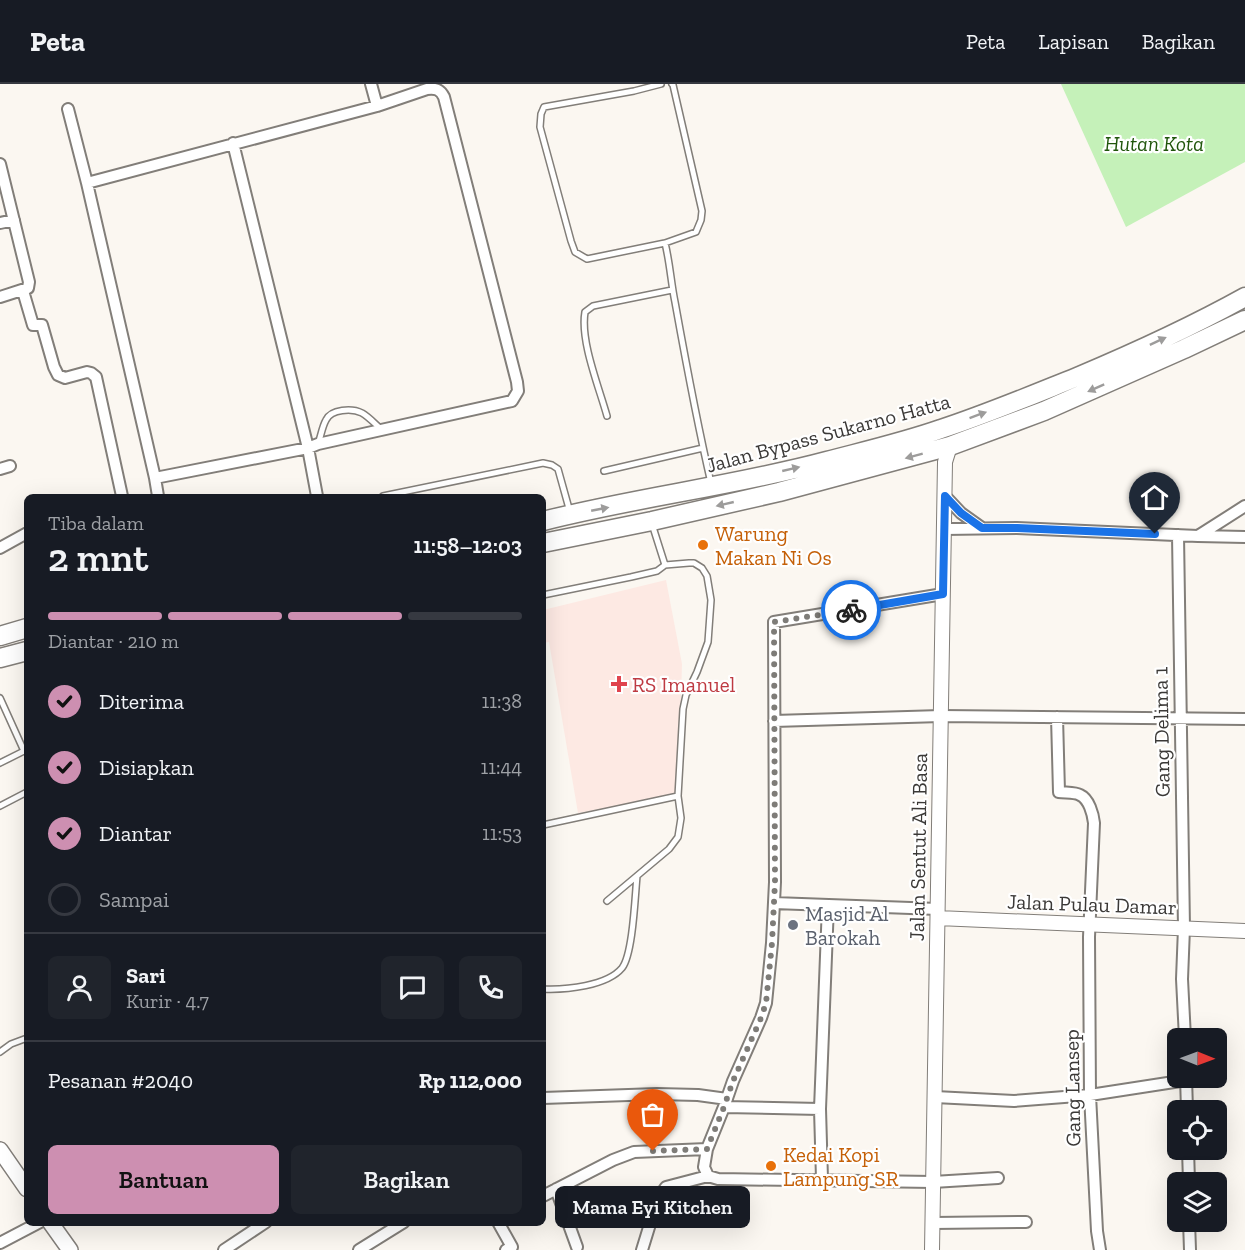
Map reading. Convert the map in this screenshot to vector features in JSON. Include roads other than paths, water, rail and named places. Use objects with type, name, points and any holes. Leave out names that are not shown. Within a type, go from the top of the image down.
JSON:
[{"type":"highway","name":"Jalan Bypass Sukarno Hatta","points":[[546,520],[712,488],[826,462],[940,430],[1034,395],[1124,357],[1202,321],[1245,297]]},
{"type":"highway","name":"Jalan Bypass Sukarno Hatta","points":[[546,542],[779,492],[950,446],[1044,411],[1245,320]]},
{"type":"highway","points":[[0,636],[24,629]]},
{"type":"highway","points":[[0,658],[24,652]]},
{"type":"main road","points":[[0,1150],[24,1185]]},
{"type":"main road","points":[[53,1226],[69,1250]]},
{"type":"street","points":[[371,84],[377,106]]},
{"type":"street","points":[[87,183],[377,106],[434,88],[442,92],[444,97],[518,391],[512,401],[313,446],[155,478]]},
{"type":"street","points":[[68,109],[158,494]]},
{"type":"street","points":[[233,143],[313,446],[317,494]]},
{"type":"street","points":[[0,164],[28,276],[28,288],[0,297]]},
{"type":"street","points":[[0,223],[14,220]]},
{"type":"street","points":[[22,291],[33,324],[42,325],[58,375],[65,378],[87,372],[96,377],[122,494]]},
{"type":"street","name":"Jalan Sentut Ali Basa","points":[[932,1250],[945,462],[950,446]]},
{"type":"street","points":[[945,496],[961,513],[982,528]]},
{"type":"street","points":[[1198,536],[1245,506]]},
{"type":"street","points":[[944,529],[1017,528],[1245,537]]},
{"type":"street","points":[[0,548],[24,535]]},
{"type":"street","name":"Gang Delima 1","points":[[1178,535],[1184,928],[1182,979],[1184,1028]]},
{"type":"street","points":[[708,1176],[704,1167],[707,1149],[766,1003],[774,903],[774,622],[943,594]]},
{"type":"street","points":[[774,721],[941,716],[1245,719]]},
{"type":"street","name":"Gang Lansep","points":[[1057,717],[1059,792],[1080,795],[1086,800],[1093,814],[1094,823],[1090,924],[1090,1095],[1100,1250]]},
{"type":"street","points":[[774,903],[938,914]]},
{"type":"street","points":[[822,1179],[820,1109],[828,905]]},
{"type":"street","name":"Jalan Pulau Damar","points":[[938,914],[1245,931]]},
{"type":"street","points":[[935,1096],[1014,1101],[1090,1095],[1167,1082]]},
{"type":"street","points":[[546,1098],[698,1095],[726,1103],[820,1109]]},
{"type":"street","points":[[546,1194],[613,1160],[634,1152],[707,1149]]},
{"type":"street","points":[[642,1250],[658,1198],[666,1187],[708,1176],[718,1179],[933,1182],[998,1178]]},
{"type":"street","points":[[556,1189],[577,1247]]},
{"type":"street","points":[[933,1223],[1026,1222]]},
{"type":"street","points":[[0,1243],[32,1226]]},
{"type":"street","points":[[224,1250],[260,1226]]},
{"type":"street","points":[[359,1250],[398,1226]]},
{"type":"street","points":[[500,1226],[511,1249]]},
{"type":"street","points":[[1190,1232],[1190,1250]]},
{"type":"lane","points":[[661,84],[544,107],[541,114],[540,127],[575,252],[587,259],[665,243],[696,232],[702,211],[672,84]]},
{"type":"lane","points":[[665,243],[672,290],[712,488]]},
{"type":"lane","points":[[607,416],[587,345],[583,323],[585,312],[593,306],[672,290]]},
{"type":"lane","points":[[313,446],[326,419],[336,412],[364,414],[381,429]]},
{"type":"lane","points":[[604,471],[703,448]]},
{"type":"lane","points":[[393,494],[543,463],[558,469],[571,514]]},
{"type":"lane","points":[[652,521],[665,566]]},
{"type":"lane","points":[[546,594],[631,577],[665,566],[689,563],[702,568],[707,576],[711,600],[708,642],[686,695],[683,709],[678,796],[681,818],[678,837],[669,849],[607,902]]},
{"type":"lane","points":[[0,698],[24,749]]},
{"type":"lane","points":[[0,763],[24,754]]},
{"type":"lane","points":[[0,806],[24,794]]},
{"type":"lane","points":[[546,824],[678,796]]},
{"type":"lane","points":[[546,989],[562,989],[590,984],[613,976],[623,967],[630,952],[637,876]]},
{"type":"lane","points":[[0,1052],[11,1044],[24,1039]]},
{"type":"place","name":"Warung Makan Ni Os","points":[[703,545]]},
{"type":"place","name":"RS Imanuel","points":[[619,684]]},
{"type":"place","name":"Masjid Al Barokah","points":[[793,925]]},
{"type":"place","name":"Mama Eyi Kitchen","points":[[653,1151]]},
{"type":"place","name":"Kedai Kopi Lampung SR","points":[[771,1166]]},
{"type":"park label","name":"Hutan Kota","points":[[1154,143]]}]
